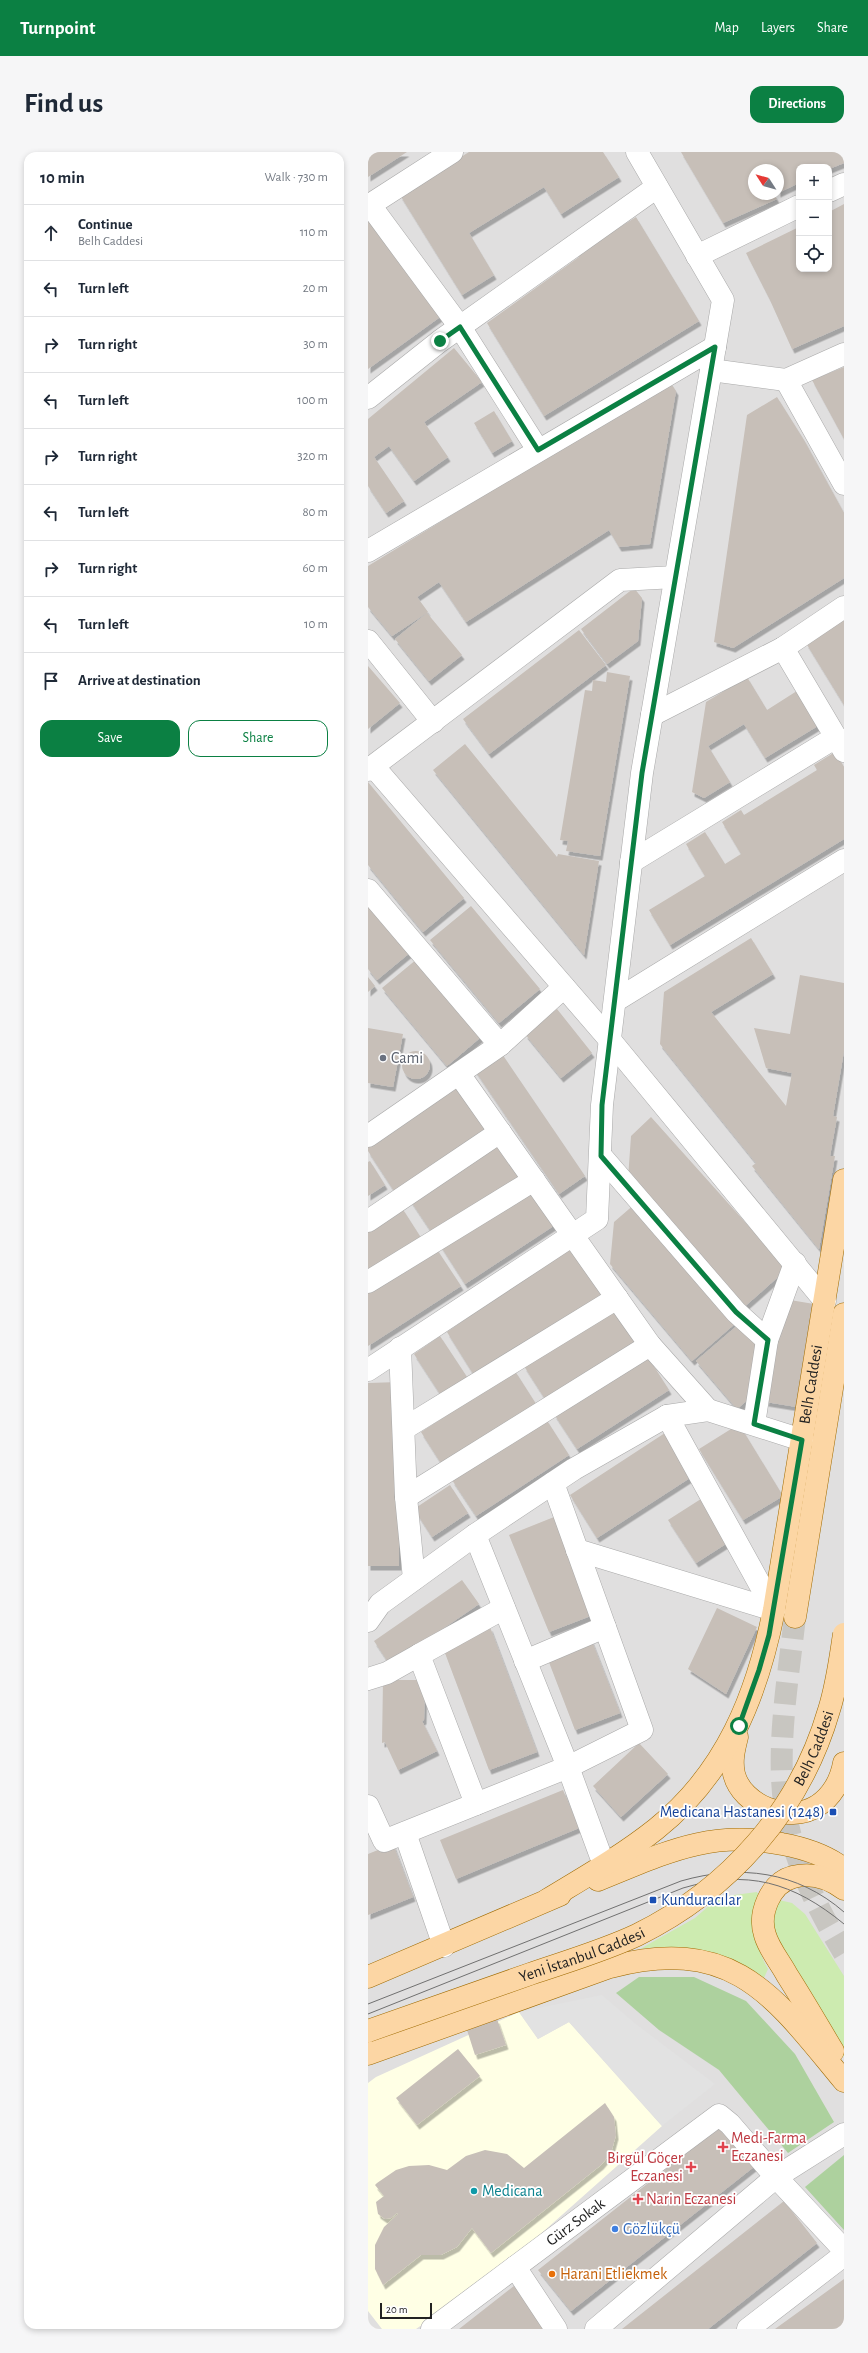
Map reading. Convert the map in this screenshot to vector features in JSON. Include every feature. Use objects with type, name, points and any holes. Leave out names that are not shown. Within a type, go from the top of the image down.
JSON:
[{"type":"main road","name":"Belh Caddesi","points":[[739,1726],[759,1670],[774,1610],[844,1180]]},
{"type":"main road","name":"Belh Caddesi","points":[[795,1617],[844,1314]]},
{"type":"main road","name":"Belh Caddesi","points":[[767,1831],[800,1782],[817,1746],[834,1691],[844,1634]]},
{"type":"main road","points":[[739,1726],[733,1763],[737,1782],[756,1803],[773,1811],[795,1812],[816,1807],[824,1801],[837,1784],[844,1763]]},
{"type":"main road","points":[[547,1900],[604,1865],[655,1830],[690,1798],[720,1760],[739,1726]]},
{"type":"main road","name":"Yeni İstanbul Caddesi","points":[[368,2031],[635,1936],[675,1914],[702,1896],[739,1864],[767,1831]]},
{"type":"main road","points":[[368,1977],[444,1946],[547,1900],[675,1849],[714,1840],[753,1839],[789,1845],[824,1856],[844,1869]]},
{"type":"main road","points":[[844,1889],[830,1879],[819,1876],[800,1875],[788,1879],[776,1889],[767,1901],[762,1924],[769,1945],[844,2068]]},
{"type":"main road","points":[[368,1961],[444,1946]]},
{"type":"main road","points":[[368,2054],[610,1967],[636,1960],[683,1957],[725,1967],[748,1978],[766,1993],[804,2033],[844,2081]]},
{"type":"main road","points":[[368,2066],[403,2042]]},
{"type":"street","points":[[452,152],[369,206],[460,327],[538,450]]},
{"type":"street","points":[[368,1370],[597,1219],[601,1156],[602,1105],[642,773],[723,300],[657,187],[639,153]]},
{"type":"street","points":[[832,190],[844,184]]},
{"type":"street","points":[[368,398],[460,327],[657,187]]},
{"type":"street","points":[[697,256],[796,207]]},
{"type":"street","points":[[368,551],[715,347]]},
{"type":"street","points":[[711,370],[786,380],[844,354]]},
{"type":"street","points":[[786,380],[844,484]]},
{"type":"street","points":[[676,577],[620,580],[371,768],[610,1040],[825,1301]]},
{"type":"street","points":[[652,715],[783,648],[844,607]]},
{"type":"street","points":[[368,641],[433,722]]},
{"type":"street","points":[[631,862],[840,744],[783,648]]},
{"type":"street","points":[[614,1001],[844,860]]},
{"type":"street","points":[[368,890],[500,1045]]},
{"type":"street","points":[[368,1136],[500,1045],[564,987]]},
{"type":"street","points":[[459,1074],[650,1345],[708,1410]]},
{"type":"street","points":[[368,1222],[500,1132]]},
{"type":"street","points":[[601,1156],[736,1312],[768,1340]]},
{"type":"street","points":[[368,1282],[534,1180]]},
{"type":"street","points":[[754,1424],[768,1340],[795,1263]]},
{"type":"street","points":[[405,1428],[617,1298]]},
{"type":"street","points":[[406,1497],[650,1345]]},
{"type":"street","points":[[400,1348],[405,1428],[406,1497],[414,1579]]},
{"type":"street","points":[[372,1608],[574,1469],[667,1416],[708,1410],[802,1440]]},
{"type":"street","points":[[667,1416],[774,1610]]},
{"type":"street","points":[[368,1806],[384,1841],[568,1767],[642,1730],[553,1483]]},
{"type":"street","points":[[475,1536],[568,1767],[604,1865]]},
{"type":"street","points":[[577,1550],[774,1610]]},
{"type":"street","points":[[368,1679],[386,1673],[419,1656],[504,1608]]},
{"type":"street","points":[[525,1661],[605,1627]]},
{"type":"street","points":[[419,1656],[476,1804]]},
{"type":"street","points":[[404,1833],[444,1946]]},
{"type":"street","name":"Gürz Sokak","points":[[432,2329],[719,2115],[730,2124],[776,2177]]},
{"type":"street","points":[[596,2329],[776,2177],[844,2134]]},
{"type":"street","points":[[776,2177],[844,2250]]},
{"type":"street","points":[[748,2329],[844,2255]]},
{"type":"street","points":[[515,2268],[556,2329]]},
{"type":"shaded area","points":[[368,152],[844,152],[844,2329],[368,2329]]},
{"type":"shaded area","points":[[602,1995],[636,2024],[715,2084],[662,2126],[569,2022],[538,2039],[519,2012]]},
{"type":"shaded area","points":[[519,2012],[538,2039],[569,2022],[662,2126],[500,2270],[416,2329],[382,2329],[368,2311],[368,2083],[376,2077]]},
{"type":"green space","points":[[757,1892],[759,1896],[756,1917],[757,1941],[759,1950],[768,1969],[764,1978],[735,1961],[705,1951],[673,1947],[640,1949],[695,1918],[719,1897]]},
{"type":"green space","points":[[779,1900],[792,1903],[805,1914],[844,1976],[844,2057],[789,1969],[768,1928]]},
{"type":"green space","points":[[639,1977],[694,1977],[746,2001],[795,2054],[834,2122],[788,2153],[719,2070],[659,2030],[616,1993]]},
{"type":"green space","points":[[844,2155],[844,2230],[805,2187]]},
{"type":"building","points":[[368,152],[407,152],[368,177]]},
{"type":"building","points":[[469,152],[603,152],[619,177],[561,214],[544,187],[469,233],[494,275],[462,295],[400,195]]},
{"type":"building","points":[[681,152],[844,152],[844,163],[832,168],[832,164],[796,164],[796,184],[784,190],[784,164],[748,164],[748,200],[775,200],[723,223]]},
{"type":"building","points":[[844,204],[844,326],[792,349],[770,300],[746,253],[796,228],[796,272],[832,272],[832,210]]},
{"type":"building","points":[[636,217],[699,321],[544,416],[487,323],[579,257],[577,254]]},
{"type":"building","points":[[368,218],[440,317],[368,369]]},
{"type":"building","points":[[454,348],[482,382],[424,422],[448,457],[414,481],[389,446],[374,457],[404,501],[386,513],[368,486],[368,419]]},
{"type":"building","points":[[844,367],[844,439],[812,380]]},
{"type":"building","points":[[670,382],[676,391],[650,544],[619,547],[609,530],[466,622],[439,582],[417,597],[428,612],[392,636],[368,607],[368,566]]},
{"type":"building","points":[[777,397],[804,440],[844,513],[844,578],[733,648],[714,642],[747,415]]},
{"type":"building","points":[[494,411],[512,441],[492,453],[474,423]]},
{"type":"building","points":[[634,588],[642,598],[638,641],[607,664],[581,629]]},
{"type":"building","points":[[427,613],[462,655],[429,681],[395,639]]},
{"type":"building","points":[[844,620],[844,705],[806,643]]},
{"type":"building","points":[[579,630],[606,665],[489,754],[463,719]]},
{"type":"building","points":[[368,666],[400,703],[368,729]]},
{"type":"building","points":[[607,672],[630,676],[600,856],[566,851],[568,841],[560,840],[585,690],[592,691],[593,680],[606,682]]},
{"type":"building","points":[[747,677],[767,710],[800,689],[821,724],[765,758],[744,724],[708,746],[730,782],[704,798],[692,792],[706,702]]},
{"type":"building","points":[[465,744],[557,857],[558,854],[599,861],[584,955],[433,770]]},
{"type":"building","points":[[835,752],[844,767],[844,839],[670,945],[649,910],[705,876],[686,844],[705,832],[725,864],[741,854],[722,822],[741,810],[744,815],[817,770],[814,765]]},
{"type":"building","points":[[368,782],[464,898],[423,932],[368,865]]},
{"type":"building","points":[[368,898],[412,951],[377,980],[368,969]]},
{"type":"building","points":[[471,906],[540,989],[499,1023],[430,940]]},
{"type":"building","points":[[751,938],[773,974],[711,1012],[786,1106],[792,1073],[766,1068],[754,1028],[790,1034],[800,975],[844,983],[844,1051],[833,1116],[837,1117],[830,1156],[835,1156],[819,1249],[752,1166],[756,1163],[660,1044],[664,992]]},
{"type":"building","points":[[417,959],[481,1037],[447,1066],[382,988]]},
{"type":"building","points":[[368,977],[375,986],[368,992]]},
{"type":"building","points":[[557,1009],[592,1053],[561,1078],[525,1034]]},
{"type":"building","name":"Cami","points":[[368,1028],[403,1034],[393,1087],[368,1083]]},
{"type":"building","points":[[416,1051],[422,1052],[426,1055],[429,1059],[429,1071],[426,1075],[422,1078],[416,1079],[410,1078],[406,1075],[403,1071],[402,1065],[403,1059],[406,1055],[410,1052]]},
{"type":"building","points":[[500,1051],[585,1176],[559,1194],[474,1069]]},
{"type":"building","points":[[458,1084],[490,1134],[396,1194],[368,1151],[368,1142]]},
{"type":"building","points":[[651,1117],[787,1269],[743,1308],[628,1179],[631,1136]]},
{"type":"building","points":[[504,1139],[527,1175],[434,1236],[410,1200]]},
{"type":"building","points":[[370,1161],[385,1185],[368,1196],[368,1162]]},
{"type":"building","points":[[534,1184],[558,1223],[465,1284],[440,1245]]},
{"type":"building","points":[[636,1203],[737,1322],[692,1361],[610,1264],[614,1222]]},
{"type":"building","points":[[402,1208],[425,1244],[368,1282],[368,1224]]},
{"type":"building","points":[[572,1244],[606,1296],[477,1380],[447,1332]]},
{"type":"building","points":[[436,1248],[461,1286],[368,1346],[368,1292]]},
{"type":"building","points":[[784,1299],[820,1305],[803,1408],[766,1402]]},
{"type":"building","points":[[615,1307],[638,1342],[547,1402],[524,1366]]},
{"type":"building","points":[[738,1325],[763,1353],[758,1391],[737,1409],[696,1361]]},
{"type":"building","points":[[440,1336],[469,1380],[442,1397],[414,1354]]},
{"type":"building","points":[[646,1354],[669,1390],[577,1449],[554,1414]]},
{"type":"building","points":[[515,1371],[538,1407],[444,1468],[421,1432]]},
{"type":"building","points":[[399,1382],[399,1566],[368,1566],[368,1383]]},
{"type":"building","points":[[546,1419],[569,1455],[476,1516],[452,1480]]},
{"type":"building","points":[[739,1424],[783,1496],[743,1520],[699,1449]]},
{"type":"building","points":[[668,1431],[696,1474],[597,1538],[570,1495]]},
{"type":"building","points":[[450,1485],[468,1513],[432,1537],[414,1509]]},
{"type":"building","points":[[704,1497],[732,1540],[696,1563],[668,1520]]},
{"type":"building","points":[[554,1517],[593,1615],[549,1632],[509,1535]]},
{"type":"building","points":[[462,1580],[479,1604],[390,1665],[374,1641]]},
{"type":"building","points":[[717,1608],[757,1627],[726,1694],[688,1669]]},
{"type":"building","points":[[490,1627],[537,1752],[489,1770],[442,1645]]},
{"type":"building","points":[[591,1639],[620,1713],[575,1730],[547,1657]]},
{"type":"building","points":[[383,1680],[425,1680],[424,1720],[422,1721],[437,1751],[398,1770],[385,1742],[382,1743]]},
{"type":"building","points":[[639,1743],[668,1774],[621,1817],[593,1786]]},
{"type":"building","points":[[563,1790],[579,1828],[456,1879],[440,1840]]},
{"type":"building","points":[[393,1844],[413,1897],[368,1915],[368,1854]]},
{"type":"building","points":[[497,2019],[506,2045],[475,2055],[467,2030]]},
{"type":"building","points":[[458,2049],[480,2076],[417,2125],[396,2098]]},
{"type":"building","name":"Medicana","points":[[605,2103],[614,2117],[616,2135],[611,2153],[601,2165],[491,2253],[472,2228],[457,2247],[441,2255],[421,2255],[383,2285],[375,2269],[375,2245],[384,2227],[398,2214],[397,2213],[391,2218],[385,2219],[378,2214],[376,2202],[384,2196],[375,2185],[377,2183],[396,2170],[409,2166],[429,2165],[447,2170],[466,2156],[485,2150],[507,2154],[524,2168]]},
{"type":"building","points":[[723,2124],[755,2166],[571,2311],[538,2270]]},
{"type":"building","points":[[784,2201],[817,2243],[708,2329],[622,2329]]},
{"type":"building","points":[[844,2279],[844,2329],[775,2329]]},
{"type":"building","points":[[519,2282],[543,2329],[459,2329]]},
{"type":"tunnel","points":[[795,1617],[786,1693],[782,1745],[783,1796],[791,1838],[803,1872],[826,1921],[844,1953]]},
{"type":"tram line","points":[[368,2004],[681,1881],[703,1876],[725,1873],[746,1873],[767,1875],[787,1880],[807,1887],[826,1898],[844,1912]]},
{"type":"tram line","points":[[368,2014],[683,1888],[706,1882],[749,1880],[768,1883],[788,1889],[806,1898],[844,1924]]},
{"type":"place","name":"Cami","points":[[383,1058]]},
{"type":"place","name":"Medicana Hastanesi (1248)","points":[[833,1812]]},
{"type":"place","name":"Kunduracılar","points":[[653,1900]]},
{"type":"place","name":"Medi-Farma Eczanesi","points":[[723,2147]]},
{"type":"place","name":"Birgül Göçer Eczanesi","points":[[691,2167]]},
{"type":"place","name":"Medicana","points":[[474,2191]]},
{"type":"place","name":"Narin Eczanesi","points":[[638,2199]]},
{"type":"place","name":"Gözlükçü","points":[[615,2229]]},
{"type":"place","name":"Harani Etliekmek","points":[[552,2274]]},
{"type":"route","points":[[440,341],[460,327],[538,450],[715,347],[642,773],[602,1105],[601,1156],[736,1312],[768,1340],[754,1424],[802,1440],[769,1635],[759,1670],[739,1726]]}]
